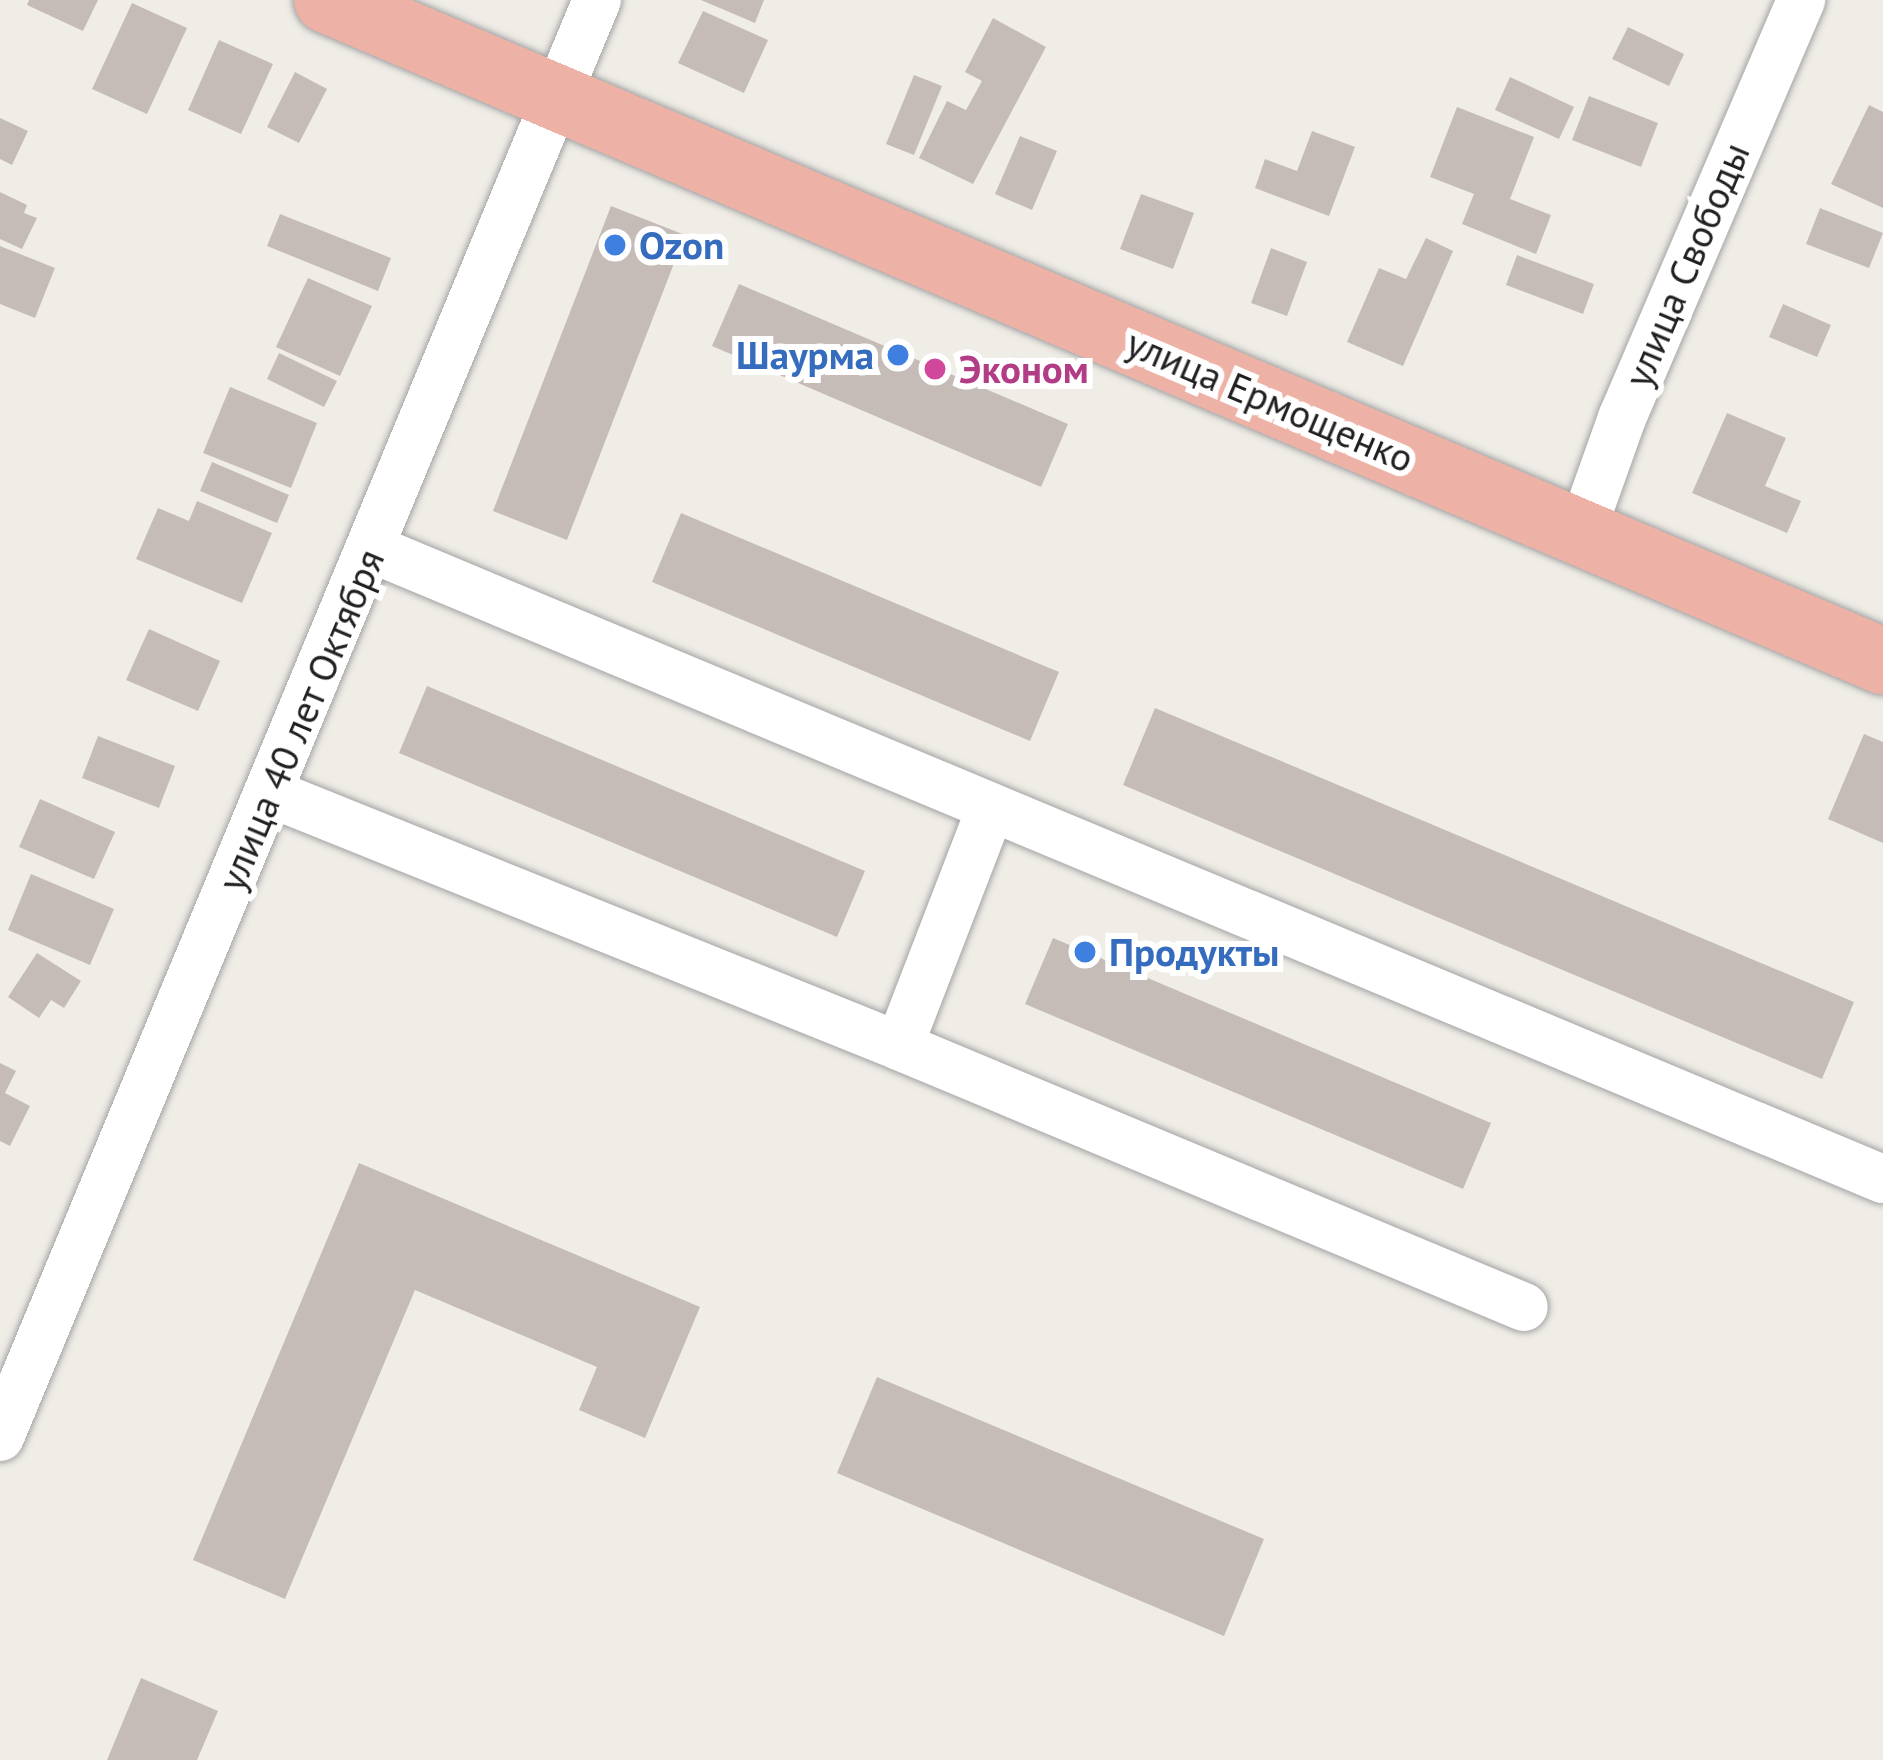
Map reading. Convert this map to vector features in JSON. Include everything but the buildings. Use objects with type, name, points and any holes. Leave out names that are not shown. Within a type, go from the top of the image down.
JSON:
[{"type":"highway","name":"улица Ермощенко","points":[[326,0],[1883,662]]},
{"type":"street","name":"улица 40 лет Октября","points":[[0,1438],[373,549],[597,0]]},
{"type":"street","name":"улица Свободы","points":[[1581,533],[1622,418],[1801,0]]},
{"type":"street","points":[[373,549],[1883,1179]]},
{"type":"street","points":[[270,794],[899,1046],[1524,1307]]},
{"type":"street","points":[[899,1046],[991,807]]},
{"type":"place","name":"Ozon","points":[[615,245]]},
{"type":"place","name":"Шаурма","points":[[898,355]]},
{"type":"place","name":"Эконом","points":[[935,369]]},
{"type":"place","name":"Продукты","points":[[1085,952]]}]
